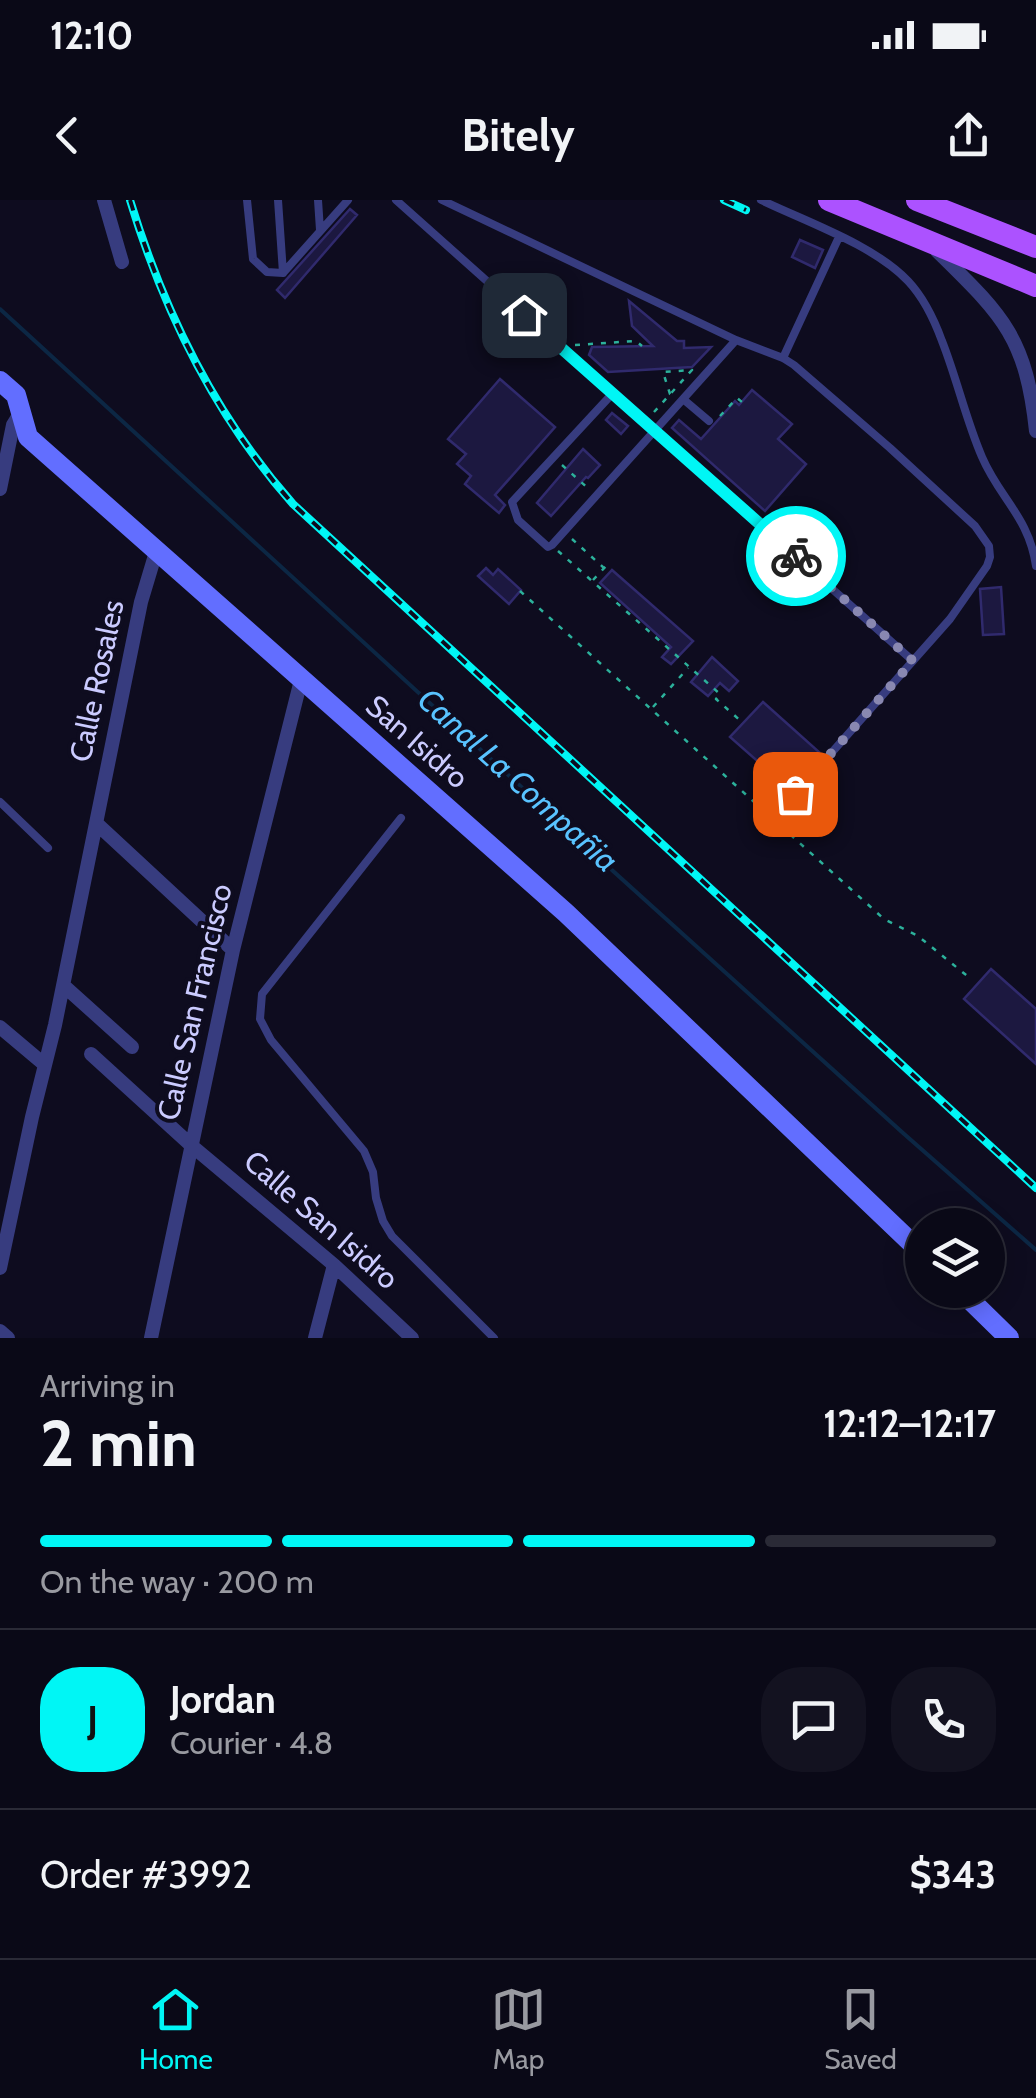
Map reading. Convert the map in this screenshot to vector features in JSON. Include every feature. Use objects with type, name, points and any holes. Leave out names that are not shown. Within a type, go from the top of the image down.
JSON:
[{"type":"main road","points":[[829,200],[1036,286]]},
{"type":"main road","points":[[916,200],[1036,248]]},
{"type":"main road","name":"San Isidro","points":[[10,406],[28,436],[566,913],[905,1237]]},
{"type":"main road","points":[[978,1308],[1009,1338]]},
{"type":"street","points":[[104,200],[122,262]]},
{"type":"street","points":[[926,240],[990,303],[1006,325],[1027,373],[1036,431]]},
{"type":"street","points":[[0,489],[10,406]]},
{"type":"street","name":"Calle Rosales","points":[[0,1268],[4,1228],[63,985],[141,602],[156,552]]},
{"type":"street","name":"Calle San Francisco","points":[[151,1338],[233,950],[302,680]]},
{"type":"street","points":[[96,823],[233,950]]},
{"type":"street","points":[[63,985],[132,1047]]},
{"type":"street","points":[[0,1027],[45,1065]]},
{"type":"street","name":"Calle San Isidro","points":[[91,1054],[412,1338]]},
{"type":"street","points":[[315,1338],[334,1265]]},
{"type":"street","points":[[0,1331],[8,1338]]},
{"type":"lane","points":[[248,200],[253,259],[267,272],[283,274]]},
{"type":"lane","points":[[278,200],[283,274]]},
{"type":"lane","points":[[318,200],[320,231]]},
{"type":"lane","points":[[283,274],[348,200]]},
{"type":"lane","points":[[396,200],[913,661]]},
{"type":"lane","points":[[442,200],[736,340],[784,358],[946,499],[989,546],[987,566],[950,619],[795,794]]},
{"type":"lane","points":[[761,200],[871,252],[910,283],[928,309],[943,342],[983,460],[1022,520],[1036,566]]},
{"type":"lane","points":[[500,228],[506,217]]},
{"type":"lane","points":[[784,358],[839,237]]},
{"type":"lane","points":[[502,493],[512,502],[518,520],[548,546],[552,545],[655,430],[676,396],[736,340]]},
{"type":"lane","points":[[512,502],[613,393]]},
{"type":"lane","points":[[676,396],[713,420]]},
{"type":"lane","points":[[0,802],[48,848]]},
{"type":"lane","points":[[401,818],[262,994],[260,1019],[270,1040],[364,1151],[374,1172],[383,1221],[392,1236],[494,1338]]},
{"type":"path","points":[[576,345],[636,342],[642,346]]},
{"type":"path","points":[[654,412],[676,396],[692,370],[663,372],[676,396]]},
{"type":"path","points":[[713,420],[737,398],[742,402]]},
{"type":"path","points":[[562,465],[592,490]]},
{"type":"path","points":[[572,538],[605,566],[592,582]]},
{"type":"path","points":[[552,545],[720,694],[716,699],[743,723]]},
{"type":"path","points":[[520,591],[884,918],[918,936],[970,979]]},
{"type":"path","points":[[652,708],[688,667]]},
{"type":"building","points":[[350,209],[357,215],[285,298],[277,290]]},
{"type":"building","points":[[800,240],[823,250],[815,268],[792,257]]},
{"type":"building","points":[[629,301],[677,341],[684,341],[684,348],[711,347],[692,367],[608,372],[589,355],[592,347],[653,346],[632,326]]},
{"type":"building","points":[[500,379],[555,427],[495,495],[505,505],[499,513],[465,484],[471,476],[457,464],[466,454],[448,439]]},
{"type":"building","points":[[752,390],[792,424],[778,439],[806,464],[765,511],[672,428],[679,420],[701,439],[735,401],[739,405]]},
{"type":"building","points":[[612,413],[628,426],[621,434],[606,420]]},
{"type":"building","points":[[583,449],[600,465],[551,516],[537,503]]},
{"type":"building","points":[[486,568],[493,575],[498,569],[521,590],[509,604],[478,576]]},
{"type":"building","points":[[612,570],[693,641],[671,664],[662,657],[671,647],[600,583]]},
{"type":"building","points":[[1001,587],[1004,634],[983,635],[980,589]]},
{"type":"building","points":[[712,657],[738,681],[729,691],[720,683],[708,696],[691,682]]},
{"type":"building","points":[[763,702],[819,752],[787,787],[730,737]]},
{"type":"building","points":[[991,969],[1036,1009],[1036,1064],[964,999]]},
{"type":"waterway","name":"Canal La Compañia","points":[[0,309],[613,871],[1036,1250]]},
{"type":"railway","points":[[130,200],[159,282],[195,361],[239,435],[293,504],[1036,1188]]},
{"type":"railway","points":[[724,200],[746,210]]},
{"type":"way so far","points":[[795,794],[913,661],[796,556]]},
{"type":"route","points":[[524,315],[796,556]]}]
